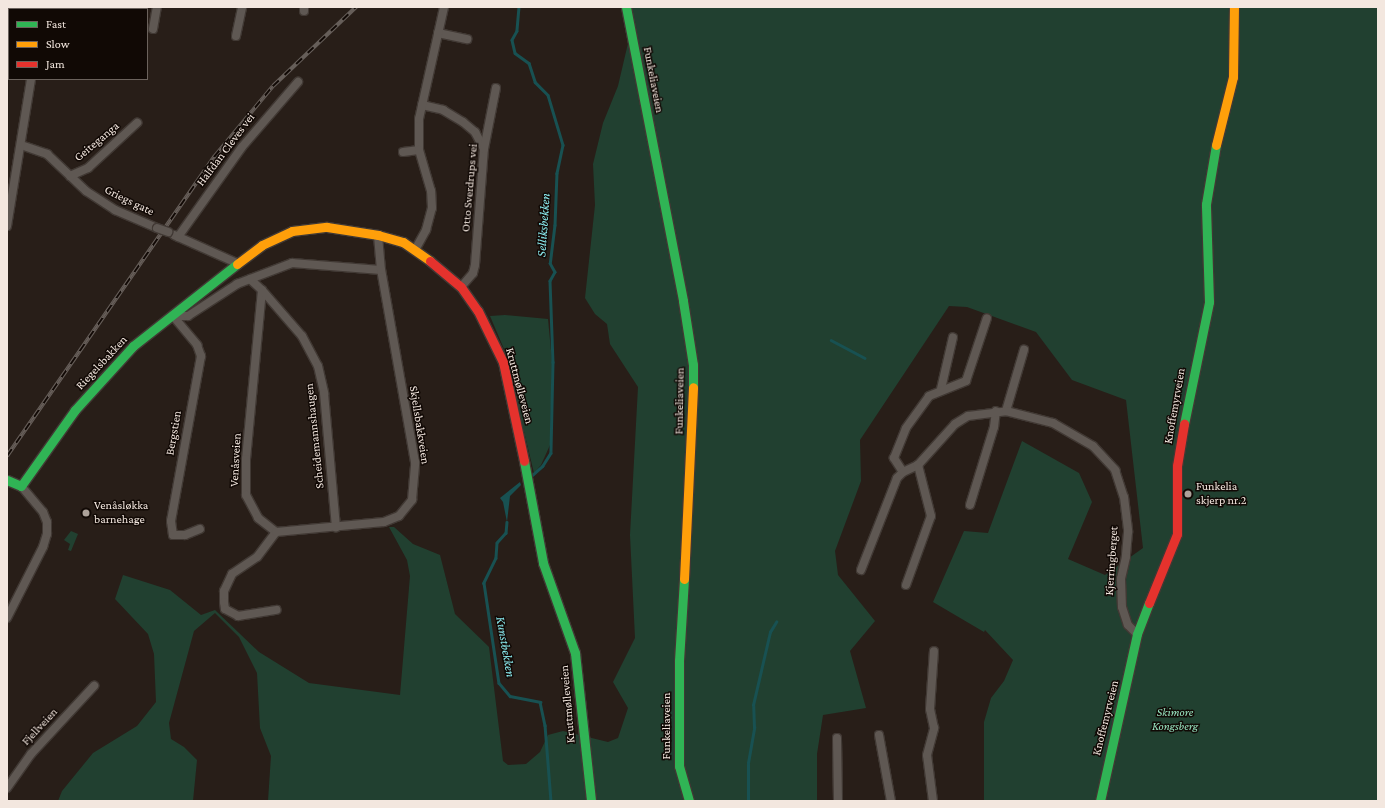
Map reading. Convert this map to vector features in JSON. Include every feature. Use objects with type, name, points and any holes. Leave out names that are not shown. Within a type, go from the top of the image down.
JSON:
[{"type":"street","points":[[153,30],[157,7]]},
{"type":"street","points":[[236,36],[242,7]]},
{"type":"street","points":[[415,250],[426,230],[432,208],[431,191],[419,150],[418,134],[422,105],[444,7]]},
{"type":"street","name":"Funkeliaveien","points":[[626,7],[683,300],[693,365],[693,412],[679,661],[679,766],[689,801]]},
{"type":"street","name":"Knoffemyrveien","points":[[1100,801],[1137,634],[1174,547],[1178,528],[1177,466],[1192,372],[1209,302],[1206,204],[1214,152],[1233,77],[1234,7]]},
{"type":"street","points":[[438,33],[467,39]]},
{"type":"street","points":[[7,226],[31,80]]},
{"type":"street","name":"Halfdan Cleves vei","points":[[178,237],[242,147],[298,82]]},
{"type":"street","name":"Otto Sverdrups vei","points":[[461,287],[473,273],[475,265],[484,149],[496,88]]},
{"type":"street","points":[[422,105],[443,110],[463,122],[475,132],[484,149]]},
{"type":"street","name":"Geiteganga","points":[[70,176],[88,168],[137,123]]},
{"type":"street","name":"Griegs gate","points":[[21,145],[47,154],[70,176],[99,200],[136,219],[237,263]]},
{"type":"street","points":[[403,152],[419,150]]},
{"type":"street","name":"Kruttmølleveien","points":[[173,316],[237,263],[277,236],[307,228],[327,226],[378,235],[403,242],[445,272],[461,287],[478,311],[503,362],[521,440],[528,492],[543,563],[575,653],[585,763],[591,801]]},
{"type":"street","name":"Skjellsbakkveien","points":[[276,532],[384,522],[399,516],[412,500],[415,462],[381,270],[378,235]]},
{"type":"street","name":"Riegelsbakken","points":[[21,486],[85,398],[133,346],[173,316],[188,316],[228,289],[292,263],[381,270]]},
{"type":"street","points":[[250,279],[262,290]]},
{"type":"street","name":"Scheidemannshaugen","points":[[262,290],[302,336],[318,366],[324,393],[336,527]]},
{"type":"street","name":"Venåsveien","points":[[262,290],[246,459],[246,494],[258,518],[276,532]]},
{"type":"street","name":"Bergstien","points":[[173,316],[197,344],[201,356],[170,521],[173,535],[185,535],[200,529]]},
{"type":"street","points":[[861,570],[897,478],[903,472],[894,458],[901,438],[924,402],[941,389],[966,382],[987,318]]},
{"type":"street","points":[[941,389],[953,337]]},
{"type":"street","points":[[1006,411],[1024,350]]},
{"type":"street","points":[[970,505],[996,411]]},
{"type":"street","name":"Kjerringberget","points":[[903,472],[918,465],[955,424],[968,416],[996,411],[1006,411],[1053,423],[1093,446],[1115,470],[1124,496],[1128,532],[1126,558],[1121,579],[1122,607],[1128,625],[1137,634]]},
{"type":"street","points":[[906,585],[931,516],[918,465]]},
{"type":"street","points":[[7,480],[21,486],[43,512],[47,522],[47,534],[7,618]]},
{"type":"street","points":[[276,532],[257,557],[232,574],[224,591],[224,602],[225,609],[238,616],[277,610]]},
{"type":"street","points":[[932,801],[927,755],[934,728],[930,709],[934,651]]},
{"type":"street","name":"Fjellveien","points":[[7,788],[31,754],[94,686]]},
{"type":"street","points":[[879,735],[891,801]]},
{"type":"street","points":[[837,738],[838,801]]},
{"type":"green space","name":"Skimore Kongsberg","points":[[628,7],[1378,7],[1378,801],[984,801],[984,722],[991,698],[1004,681],[1013,660],[985,630],[984,632],[933,602],[964,531],[988,533],[1022,441],[1079,473],[1092,502],[1068,559],[1105,575],[1143,548],[1126,400],[1072,380],[1036,332],[967,307],[949,306],[860,440],[861,481],[835,551],[838,575],[875,621],[850,651],[866,708],[823,715],[817,754],[817,801],[268,801],[271,756],[260,728],[257,673],[239,637],[215,613],[194,631],[169,723],[171,739],[184,747],[197,760],[193,801],[58,801],[62,791],[93,753],[137,726],[156,702],[154,654],[148,634],[115,599],[123,575],[170,590],[201,615],[215,610],[259,652],[309,683],[400,695],[410,576],[407,560],[389,527],[394,527],[413,544],[440,555],[455,614],[489,647],[503,761],[508,765],[526,764],[540,752],[548,735],[563,731],[608,742],[618,738],[628,708],[613,682],[635,638],[630,535],[638,387],[610,344],[607,324],[595,314],[585,298],[595,205],[593,164],[603,123],[618,86],[632,26]]},
{"type":"green space","points":[[505,315],[548,319],[552,361],[550,445],[541,465],[534,473],[504,349],[490,316]]},
{"type":"green space","points":[[71,531],[78,534],[71,551],[68,550],[70,544],[64,540]]},
{"type":"water","points":[[520,482],[521,485],[510,496],[507,522],[503,502],[500,498]]},
{"type":"waterway","name":"Selliksbekken","points":[[519,7],[517,31],[512,40],[515,53],[529,63],[535,82],[548,95],[563,145],[557,173],[555,225],[550,263],[555,272],[550,281],[553,362],[551,453],[543,466],[532,476]]},
{"type":"waterway","points":[[831,340],[865,358]]},
{"type":"waterway","name":"Kunstbekken","points":[[507,522],[506,533],[497,543],[496,558],[484,583],[499,683],[510,696],[540,702],[545,725],[551,801]]},
{"type":"waterway","points":[[748,801],[748,763],[754,728],[753,705],[770,632],[776,622]]},
{"type":"railway","points":[[7,456],[214,157],[273,86],[356,7]]},
{"type":"traffic: fast","points":[[626,7],[683,301],[693,365],[693,387]]},
{"type":"traffic: fast","points":[[1184,424],[1209,302],[1206,204],[1216,145]]},
{"type":"traffic: fast","points":[[7,480],[21,486],[75,410],[133,346],[237,264]]},
{"type":"traffic: fast","points":[[524,461],[543,563],[575,653],[591,801]]},
{"type":"traffic: fast","points":[[684,579],[679,661],[679,766],[689,801]]},
{"type":"traffic: fast","points":[[1100,801],[1137,634],[1149,603]]},
{"type":"traffic: slow","points":[[1216,145],[1233,77],[1234,7]]},
{"type":"traffic: slow","points":[[237,264],[262,245],[292,231],[327,227],[378,235],[403,242],[430,261]]},
{"type":"traffic: slow","points":[[684,579],[693,387]]},
{"type":"traffic: jam","points":[[430,261],[461,287],[478,311],[503,362],[524,461]]},
{"type":"traffic: jam","points":[[1149,603],[1177,534],[1177,466],[1184,424]]},
{"type":"place","name":"Funkelia skjerp nr.2","points":[[1188,494]]},
{"type":"place","name":"Venåsløkka barnehage","points":[[86,513]]}]
